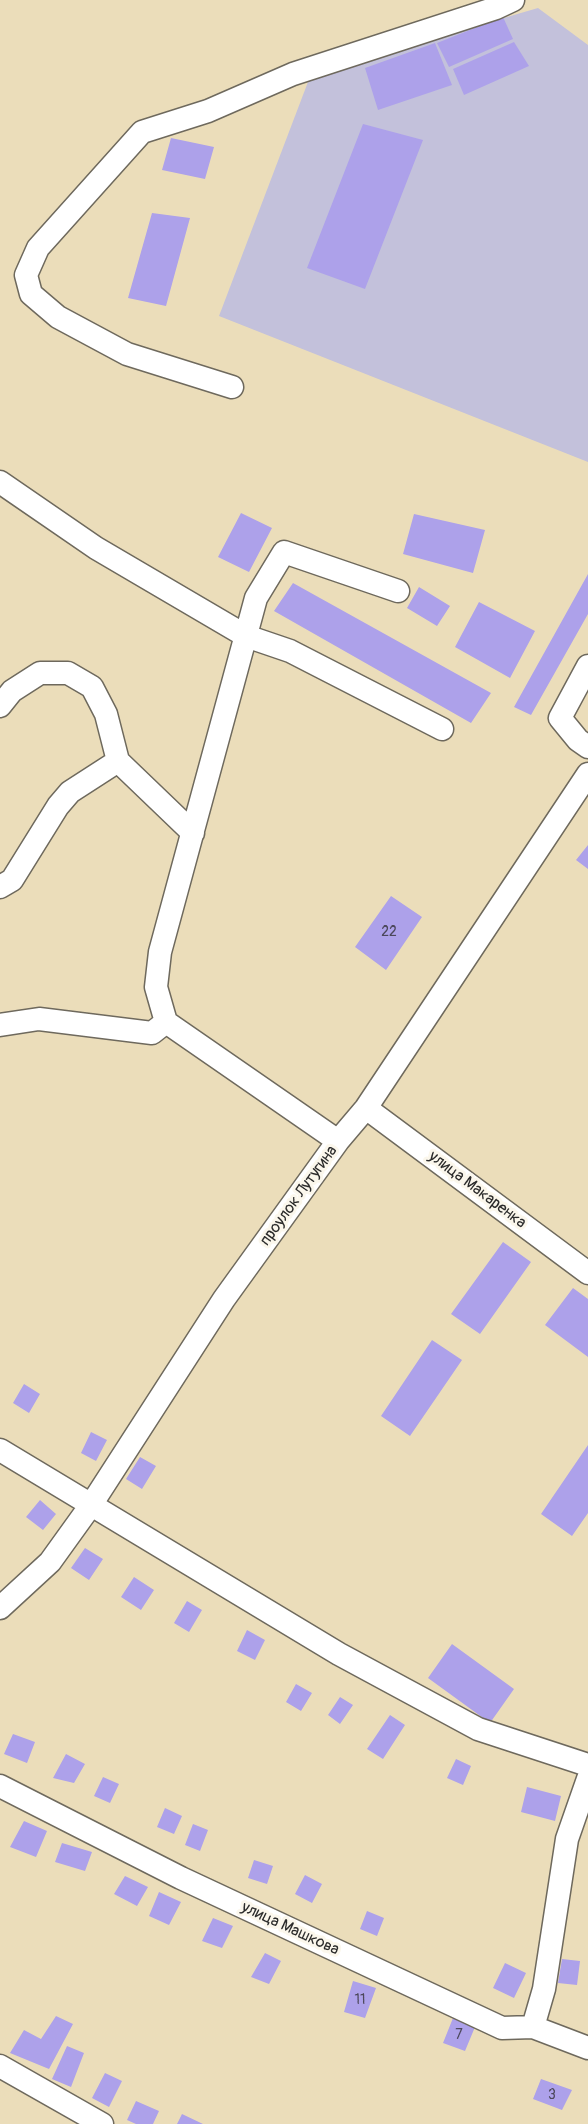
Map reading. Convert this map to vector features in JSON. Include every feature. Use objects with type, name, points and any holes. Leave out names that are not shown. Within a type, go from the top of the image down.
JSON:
[{"type":"street","points":[[232,387],[127,354],[58,317],[31,294],[26,275],[38,248],[142,132],[208,111],[293,74],[496,8],[513,0]]},
{"type":"street","points":[[0,482],[96,548],[246,636],[290,651],[442,729]]},
{"type":"street","points":[[338,1142],[166,1022],[156,987],[160,952],[256,598],[284,552],[398,591]]},
{"type":"street","points":[[588,666],[560,718],[578,740],[588,747]]},
{"type":"street","points":[[0,706],[12,692],[40,673],[68,673],[92,687],[106,714],[118,761],[192,833]]},
{"type":"street","points":[[0,887],[12,880],[58,806],[70,792],[118,761]]},
{"type":"street","name":"проулок Лутугина","points":[[0,1608],[50,1562],[91,1505],[224,1299],[338,1142],[366,1108],[586,784]]},
{"type":"street","points":[[0,1025],[39,1019],[152,1033],[166,1022]]},
{"type":"street","name":"улица Макаренка","points":[[366,1108],[588,1273]]},
{"type":"street","points":[[0,1450],[339,1654],[478,1729],[588,1765]]},
{"type":"street","points":[[533,2027],[544,1989],[567,1839],[588,1779]]},
{"type":"street","name":"улица Машкова","points":[[0,1786],[181,1878],[502,2028],[533,2027],[588,2048]]},
{"type":"street","points":[[0,2066],[102,2124]]},
{"type":"shaded area","points":[[538,8],[588,45],[588,462],[219,316],[311,74]]},
{"type":"building","points":[[503,17],[513,39],[449,67],[437,43]]},
{"type":"building","points":[[514,42],[529,66],[464,95],[453,69]]},
{"type":"building","points":[[435,43],[452,85],[378,110],[365,68]]},
{"type":"building","points":[[363,124],[423,140],[365,289],[307,268]]},
{"type":"building","points":[[171,138],[214,147],[205,179],[162,170]]},
{"type":"building","points":[[152,213],[190,218],[166,306],[128,298]]},
{"type":"building","points":[[241,513],[272,528],[249,572],[218,557]]},
{"type":"building","points":[[414,514],[485,530],[473,573],[403,554]]},
{"type":"building","points":[[588,574],[588,614],[531,715],[514,707]]},
{"type":"building","points":[[293,583],[491,693],[471,723],[274,611]]},
{"type":"building","points":[[419,587],[450,606],[437,626],[407,608]]},
{"type":"building","points":[[479,602],[535,631],[510,678],[455,647]]},
{"type":"building","points":[[588,845],[588,869],[576,860]]},
{"type":"building","points":[[391,896],[422,917],[386,970],[355,947]]},
{"type":"building","points":[[503,1242],[531,1262],[480,1334],[451,1314]]},
{"type":"building","points":[[573,1288],[588,1299],[588,1357],[545,1325]]},
{"type":"building","points":[[432,1340],[462,1360],[410,1436],[381,1416]]},
{"type":"building","points":[[24,1384],[40,1394],[29,1413],[13,1403]]},
{"type":"building","points":[[91,1432],[107,1440],[96,1461],[81,1453]]},
{"type":"building","points":[[588,1445],[588,1513],[572,1536],[541,1514]]},
{"type":"building","points":[[140,1457],[156,1466],[142,1489],[126,1479]]},
{"type":"building","points":[[40,1500],[56,1514],[43,1530],[26,1517]]},
{"type":"building","points":[[85,1548],[103,1559],[89,1580],[71,1568]]},
{"type":"building","points":[[134,1577],[154,1590],[141,1610],[121,1597]]},
{"type":"building","points":[[187,1601],[202,1610],[189,1632],[174,1623]]},
{"type":"building","points":[[247,1630],[265,1640],[255,1660],[237,1651]]},
{"type":"building","points":[[452,1644],[514,1689],[490,1723],[428,1678]]},
{"type":"building","points":[[296,1684],[312,1693],[301,1711],[286,1702]]},
{"type":"building","points":[[340,1697],[353,1705],[340,1724],[328,1715]]},
{"type":"building","points":[[390,1715],[405,1725],[383,1759],[367,1749]]},
{"type":"building","points":[[13,1734],[35,1742],[27,1763],[4,1754]]},
{"type":"building","points":[[66,1754],[85,1764],[74,1783],[53,1778]]},
{"type":"building","points":[[456,1759],[471,1766],[463,1785],[447,1778]]},
{"type":"building","points":[[103,1777],[119,1784],[110,1803],[94,1796]]},
{"type":"building","points":[[527,1787],[561,1796],[555,1821],[521,1812]]},
{"type":"building","points":[[165,1808],[182,1816],[174,1834],[157,1827]]},
{"type":"building","points":[[24,1821],[47,1831],[36,1857],[10,1847]]},
{"type":"building","points":[[193,1824],[208,1830],[200,1851],[185,1845]]},
{"type":"building","points":[[62,1843],[92,1852],[85,1871],[55,1862]]},
{"type":"building","points":[[254,1860],[273,1866],[267,1884],[248,1878]]},
{"type":"building","points":[[305,1875],[322,1884],[312,1903],[295,1894]]},
{"type":"building","points":[[125,1876],[148,1887],[137,1906],[114,1894]]},
{"type":"building","points":[[159,1892],[181,1902],[169,1925],[149,1916]]},
{"type":"building","points":[[367,1911],[384,1918],[377,1936],[360,1929]]},
{"type":"building","points":[[213,1918],[233,1926],[222,1948],[202,1941]]},
{"type":"building","points":[[265,1953],[281,1961],[269,1984],[251,1977]]},
{"type":"building","points":[[562,1959],[580,1961],[577,1985],[558,1983]]},
{"type":"building","points":[[505,1963],[526,1973],[514,1998],[493,1988]]},
{"type":"building","points":[[353,1981],[376,1988],[365,2018],[344,2012]]},
{"type":"building","points":[[56,2016],[73,2024],[49,2069],[10,2053],[24,2030],[41,2039]]},
{"type":"building","points":[[453,2018],[475,2027],[465,2051],[443,2043]]},
{"type":"building","points":[[67,2046],[84,2053],[71,2087],[52,2079]]},
{"type":"building","points":[[105,2073],[122,2081],[109,2107],[92,2098]]},
{"type":"building","points":[[541,2079],[572,2090],[562,2110],[533,2099]]},
{"type":"building","points":[[136,2101],[159,2111],[153,2124],[136,2124],[127,2120]]},
{"type":"building","points":[[182,2114],[203,2124],[177,2124]]}]
